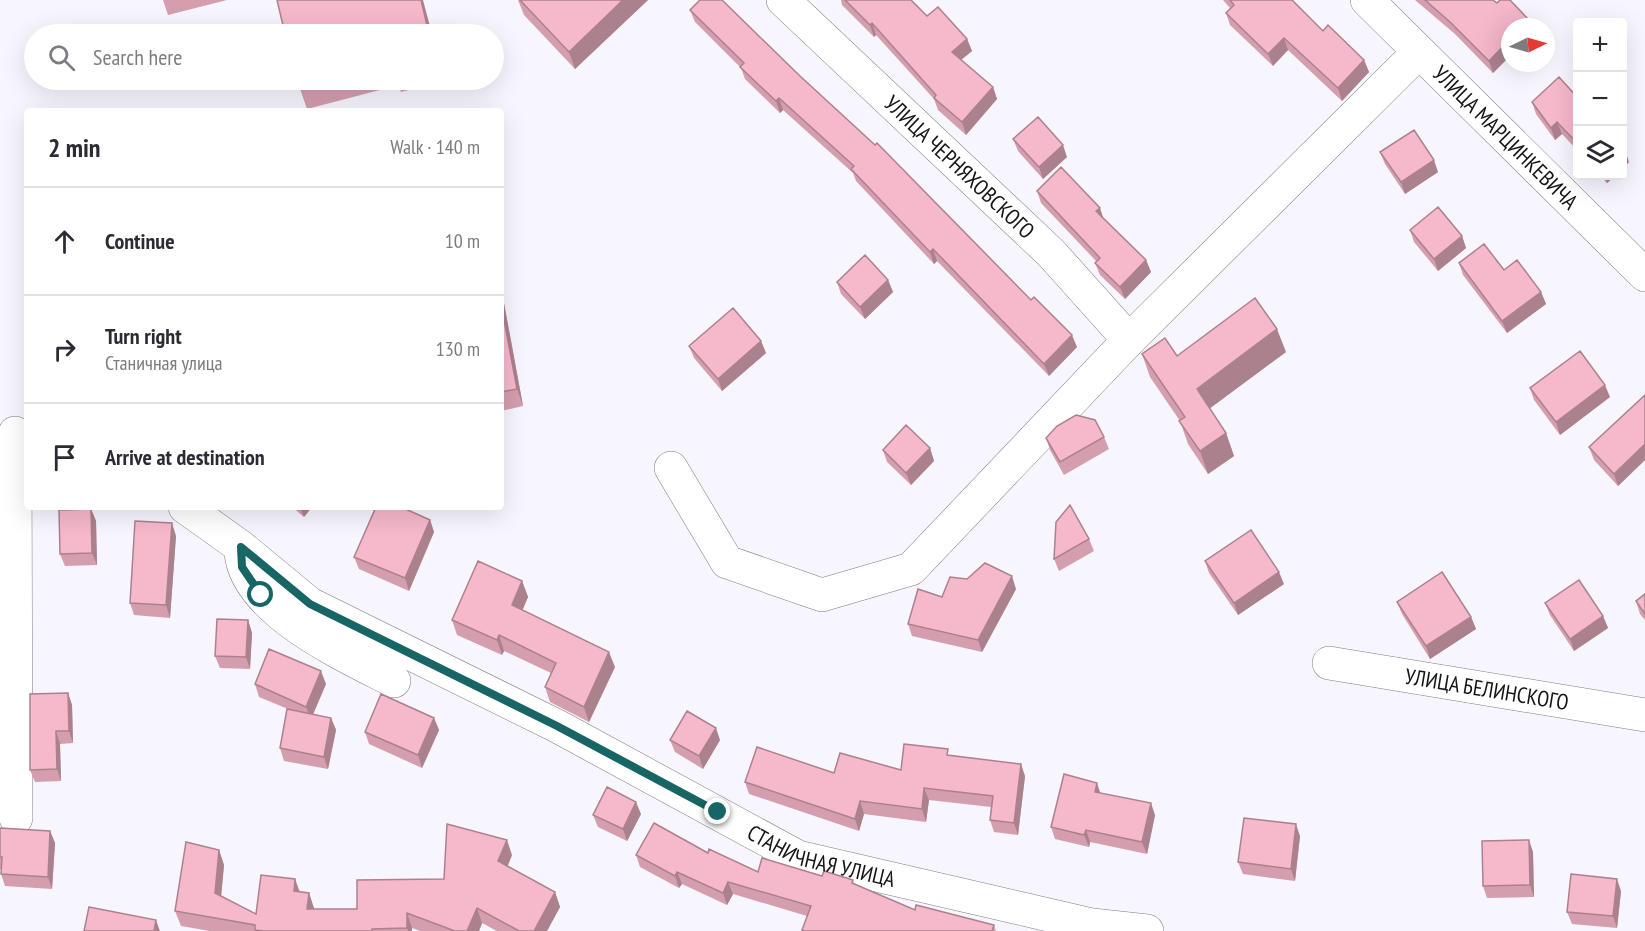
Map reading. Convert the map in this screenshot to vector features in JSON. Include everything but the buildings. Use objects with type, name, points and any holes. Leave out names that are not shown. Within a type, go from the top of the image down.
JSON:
[{"type":"street","name":"УЛИЦА ЧЕРНЯХОВСКОГО","points":[[783,0],[1051,254],[1129,339]]},
{"type":"street","name":"УЛИЦА МАРЦИНКЕВИЧА","points":[[1367,0],[1645,275]]},
{"type":"street","points":[[671,468],[727,562],[822,595],[911,569],[1129,339],[1419,52]]},
{"type":"street","points":[[14,433],[16,818]]},
{"type":"street","name":"СТАНИЧНАЯ УЛИЦА","points":[[189,510],[241,547],[310,604],[557,726],[798,857],[1092,925],[1147,931]]},
{"type":"street","points":[[241,547],[242,567],[261,595],[319,644],[394,681]]},
{"type":"street","name":"УЛИЦА БЕЛИНСКОГО","points":[[1329,663],[1645,715]]},
{"type":"route","points":[[261,595],[242,567],[241,547],[310,604],[344,623],[557,726],[718,812]]}]
